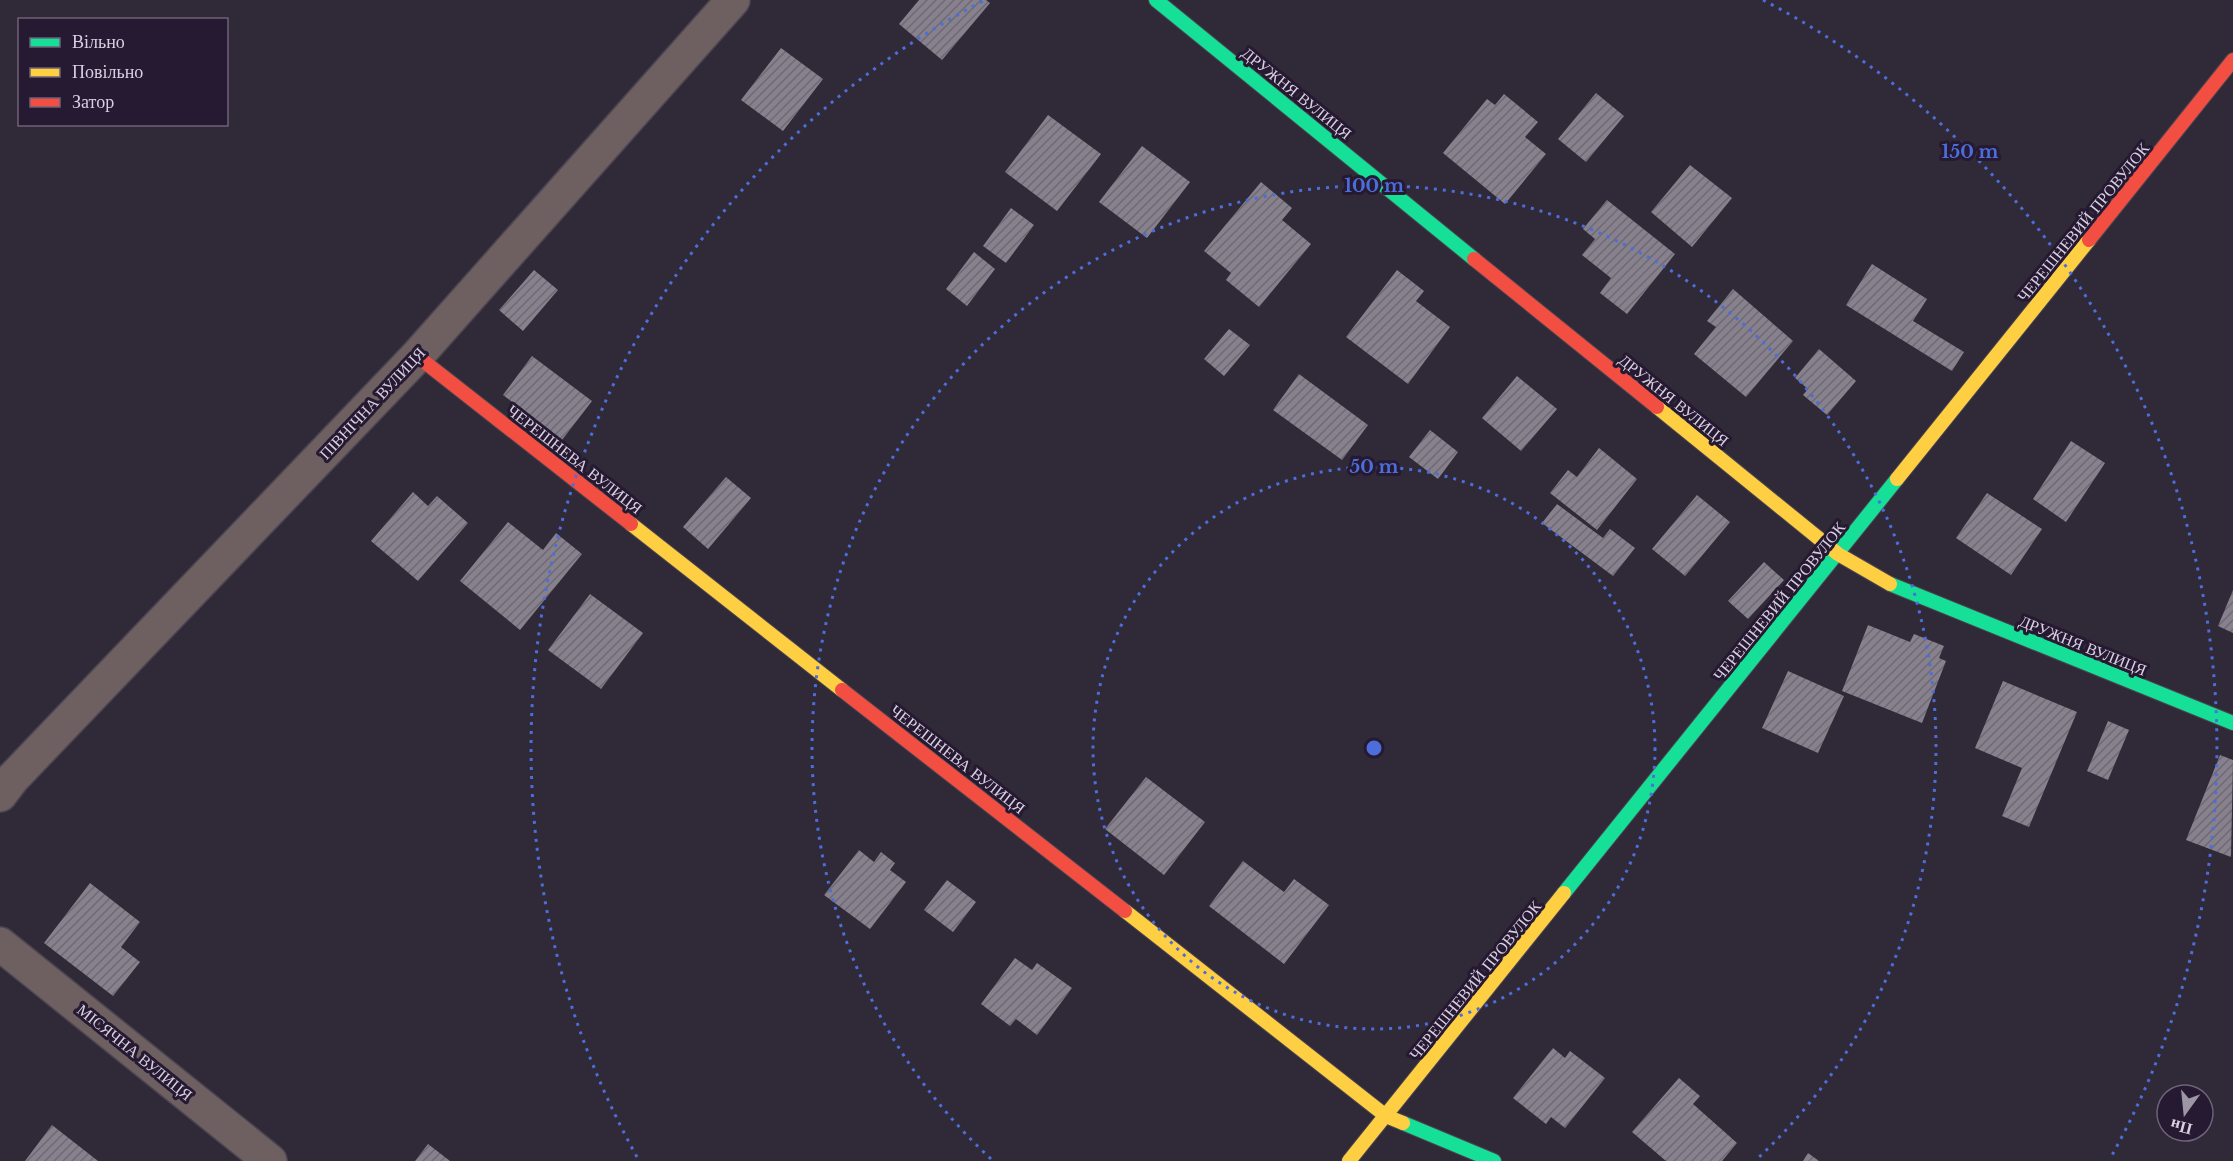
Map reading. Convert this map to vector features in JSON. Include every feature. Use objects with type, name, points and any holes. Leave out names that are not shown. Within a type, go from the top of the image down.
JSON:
[{"type":"street","name":"ПІВНІЧНА ВУЛИЦЯ","points":[[0,795],[417,356],[733,0]]},
{"type":"street","name":"ДРУЖНЯ ВУЛИЦЯ","points":[[1156,0],[1838,554],[1880,580],[2233,723]]},
{"type":"street","name":"ЧЕРЕШНЕВИЙ ПРОВУЛОК","points":[[1349,1161],[2233,60]]},
{"type":"street","name":"ЧЕРЕШНЕВА ВУЛИЦЯ","points":[[417,356],[1386,1116],[1494,1161]]},
{"type":"street","name":"МІСЯЧНА ВУЛИЦЯ","points":[[0,944],[270,1161]]},
{"type":"building","points":[[919,0],[986,0],[990,3],[942,60],[899,24]]},
{"type":"building","points":[[781,48],[823,79],[783,131],[741,100]]},
{"type":"building","points":[[1596,93],[1624,116],[1586,162],[1558,139]]},
{"type":"building","points":[[1504,94],[1538,122],[1525,137],[1546,154],[1505,204],[1443,153],[1487,99],[1495,105]]},
{"type":"building","points":[[1048,115],[1101,154],[1057,211],[1005,172]]},
{"type":"building","points":[[1142,146],[1190,182],[1147,238],[1099,202]]},
{"type":"building","points":[[1690,165],[1732,198],[1692,247],[1651,212]]},
{"type":"building","points":[[1261,182],[1292,208],[1282,220],[1311,244],[1259,307],[1226,280],[1231,273],[1204,251]]},
{"type":"building","points":[[1607,200],[1675,254],[1627,314],[1600,293],[1611,278],[1582,255],[1595,239],[1583,229]]},
{"type":"building","points":[[1011,208],[1034,225],[1006,263],[983,246]]},
{"type":"building","points":[[974,252],[995,269],[967,306],[946,289]]},
{"type":"building","points":[[1872,264],[1927,299],[1913,321],[1964,352],[1952,371],[1846,305]]},
{"type":"building","points":[[534,270],[558,290],[523,331],[499,310]]},
{"type":"building","points":[[1397,270],[1424,291],[1416,301],[1450,327],[1408,384],[1346,337]]},
{"type":"building","points":[[1733,289],[1793,341],[1746,397],[1694,354],[1716,327],[1707,321]]},
{"type":"building","points":[[1229,329],[1250,345],[1224,376],[1204,359]]},
{"type":"building","points":[[1819,349],[1856,381],[1827,415],[1803,395],[1808,389],[1795,378]]},
{"type":"building","points":[[532,356],[592,401],[562,440],[503,395]]},
{"type":"building","points":[[1299,374],[1368,425],[1342,460],[1273,410]]},
{"type":"building","points":[[1517,376],[1557,409],[1521,451],[1482,418]]},
{"type":"building","points":[[1430,430],[1458,452],[1438,479],[1409,457]]},
{"type":"building","points":[[2071,441],[2105,463],[2066,522],[2033,499]]},
{"type":"building","points":[[1599,448],[1637,479],[1597,530],[1550,493],[1568,470],[1577,477]]},
{"type":"building","points":[[726,477],[751,498],[708,549],[683,527]]},
{"type":"building","points":[[413,492],[428,506],[437,496],[468,523],[418,581],[371,541]]},
{"type":"building","points":[[1987,493],[2042,529],[2011,575],[1956,538]]},
{"type":"building","points":[[1697,495],[1730,522],[1685,576],[1652,549]]},
{"type":"building","points":[[1557,504],[1603,538],[1610,529],[1635,548],[1613,576],[1542,523]]},
{"type":"building","points":[[508,522],[543,550],[556,533],[582,554],[520,630],[460,581]]},
{"type":"building","points":[[1764,562],[1784,580],[1748,619],[1728,601]]},
{"type":"building","points":[[2233,590],[2233,633],[2218,626]]},
{"type":"building","points":[[590,594],[643,633],[601,689],[548,650]]},
{"type":"building","points":[[1868,625],[1910,642],[1914,634],[1944,646],[1939,658],[1946,661],[1922,723],[1842,691]]},
{"type":"building","points":[[1788,671],[1844,696],[1818,753],[1762,728]]},
{"type":"building","points":[[2003,681],[2077,712],[2029,827],[2002,816],[2022,768],[1975,748]]},
{"type":"building","points":[[2108,721],[2129,730],[2108,780],[2087,771]]},
{"type":"building","points":[[2220,755],[2233,760],[2231,857],[2186,840]]},
{"type":"building","points":[[1146,777],[1205,822],[1164,875],[1105,829]]},
{"type":"building","points":[[859,850],[874,862],[881,852],[895,863],[890,870],[906,882],[870,929],[824,895]]},
{"type":"building","points":[[1243,861],[1284,892],[1294,879],[1329,905],[1284,964],[1209,906]]},
{"type":"building","points":[[947,880],[976,902],[953,932],[924,910]]},
{"type":"building","points":[[90,883],[140,922],[121,947],[140,962],[113,996],[44,943]]},
{"type":"building","points":[[1015,958],[1032,970],[1037,963],[1072,988],[1037,1035],[1016,1019],[1010,1026],[981,1004]]},
{"type":"building","points":[[1553,1048],[1565,1058],[1570,1051],[1605,1078],[1565,1128],[1551,1117],[1546,1124],[1513,1098]]},
{"type":"building","points":[[1679,1078],[1700,1096],[1693,1104],[1737,1143],[1722,1161],[1666,1161],[1632,1132]]},
{"type":"building","points":[[52,1125],[98,1161],[25,1161]]},
{"type":"building","points":[[428,1144],[450,1161],[415,1161]]},
{"type":"building","points":[[1808,1153],[1819,1161],[1803,1161]]},
{"type":"traffic: fast","points":[[1156,0],[1474,259]]},
{"type":"traffic: fast","points":[[1564,893],[1897,479]]},
{"type":"traffic: fast","points":[[1890,584],[2233,723]]},
{"type":"traffic: fast","points":[[1403,1123],[1494,1161]]},
{"type":"traffic: slow","points":[[1897,479],[2089,240]]},
{"type":"traffic: slow","points":[[1657,407],[1838,554],[1890,584]]},
{"type":"traffic: slow","points":[[631,524],[842,690]]},
{"type":"traffic: slow","points":[[1349,1161],[1564,893]]},
{"type":"traffic: slow","points":[[1125,911],[1386,1116],[1403,1123]]},
{"type":"traffic: jam","points":[[2089,240],[2233,60]]},
{"type":"traffic: jam","points":[[1474,259],[1657,407]]},
{"type":"traffic: jam","points":[[417,356],[631,524]]},
{"type":"traffic: jam","points":[[842,690],[1125,911]]}]
